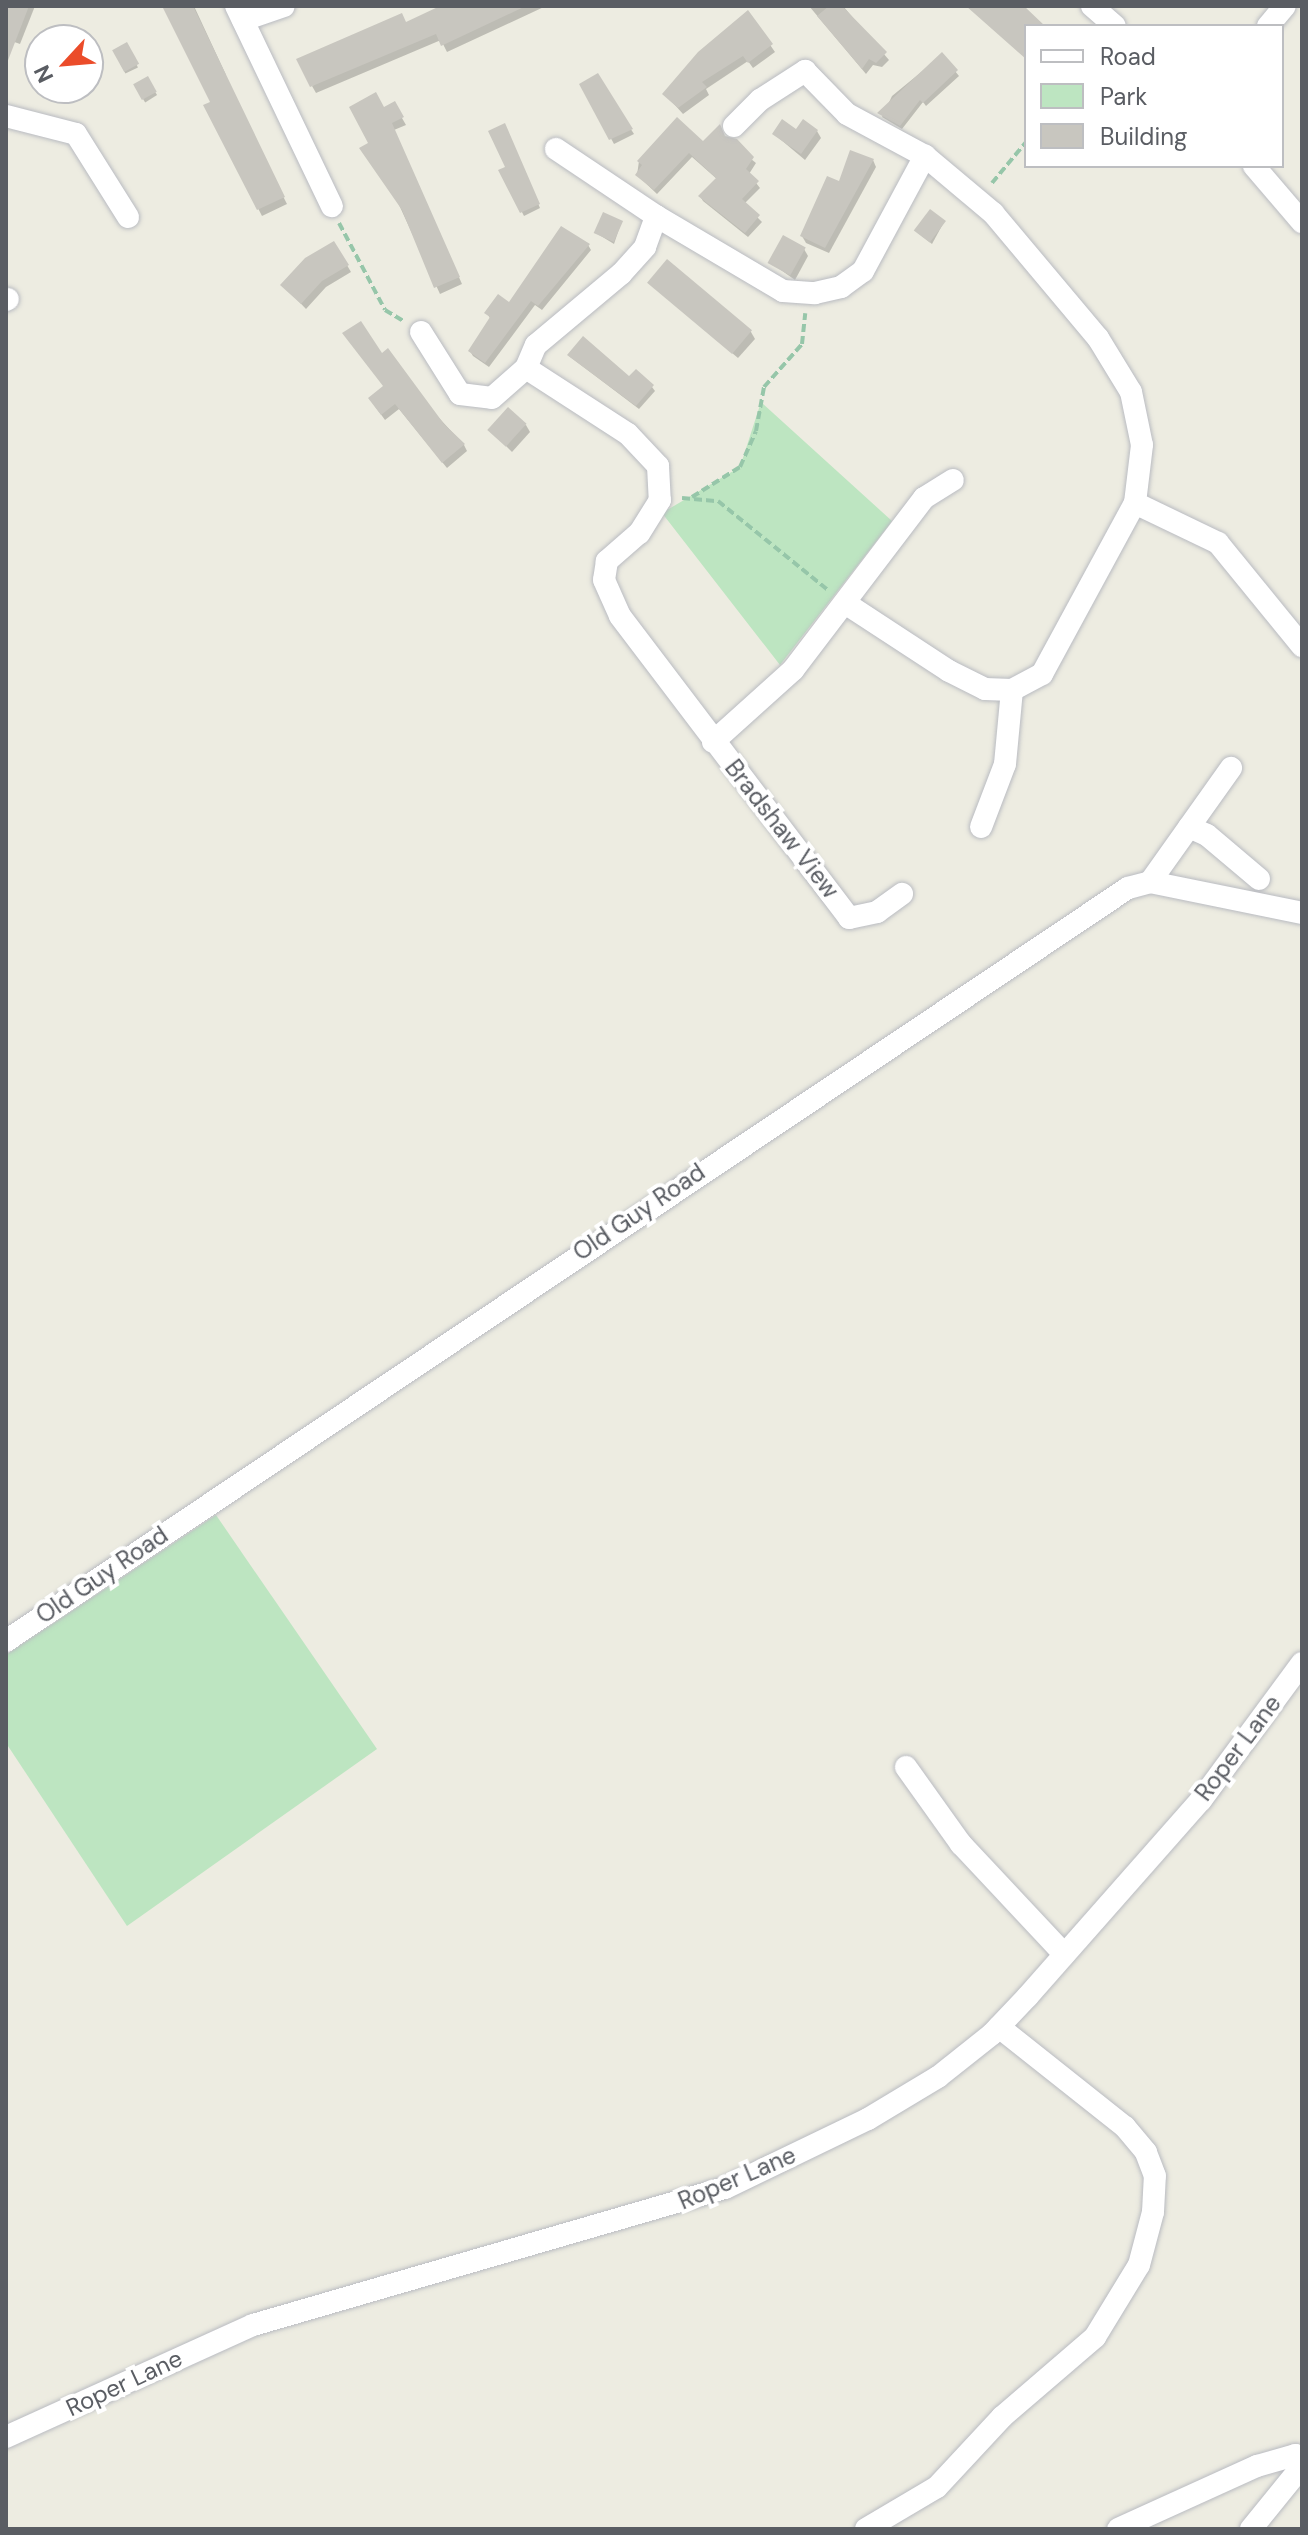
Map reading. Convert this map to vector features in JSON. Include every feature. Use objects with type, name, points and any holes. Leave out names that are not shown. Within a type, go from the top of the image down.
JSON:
[{"type":"street","points":[[284,6],[240,13],[332,206]]},
{"type":"street","points":[[1092,6],[1113,24]]},
{"type":"street","points":[[1270,24],[1285,6]]},
{"type":"street","points":[[734,126],[760,100],[805,71],[847,114],[925,156],[978,200],[1048,274],[1098,338],[1131,392],[1142,445],[1135,503],[1042,674],[1012,690],[985,689],[949,671],[845,603]]},
{"type":"street","points":[[6,116],[76,134],[128,217]]},
{"type":"street","points":[[556,149],[656,216],[783,291],[803,292],[841,287],[863,271],[925,156]]},
{"type":"street","points":[[1256,168],[1302,222]]},
{"type":"street","points":[[421,332],[460,394],[492,398],[526,368],[536,345],[621,274],[645,247],[656,216]]},
{"type":"street","points":[[526,368],[628,434],[658,466],[660,500]]},
{"type":"street","name":"Bradshaw View","points":[[713,742],[793,670],[924,498],[953,480]]},
{"type":"street","name":"Bradshaw View","points":[[660,500],[639,533],[607,561],[604,580],[620,616],[713,742],[766,802],[849,918],[877,912],[902,894]]},
{"type":"street","points":[[1135,503],[1218,543],[1302,646]]},
{"type":"street","points":[[981,827],[1005,764],[1012,690]]},
{"type":"street","points":[[1231,768],[1150,882],[1302,913]]},
{"type":"street","points":[[1189,827],[1207,835],[1259,879]]},
{"type":"street","name":"Old Guy Road","points":[[6,1641],[1088,912],[1128,888],[1150,882]]},
{"type":"street","name":"Roper Lane","points":[[6,2437],[253,2325],[725,2188],[868,2119],[938,2077],[999,2027],[1201,1800],[1302,1663]]},
{"type":"street","points":[[906,1767],[961,1844],[1064,1954]]},
{"type":"street","points":[[866,2529],[937,2487],[1002,2417],[1095,2337],[1116,2310],[1146,2239],[1155,2176],[1146,2152],[1125,2127],[999,2027]]},
{"type":"street","points":[[1118,2529],[1257,2466],[1295,2455],[1302,2465],[1251,2529]]},
{"type":"path","points":[[978,200],[1024,144]]},
{"type":"path","points":[[332,206],[354,259],[385,310],[421,332]]},
{"type":"path","points":[[692,497],[740,467],[756,431],[764,387],[802,344],[803,292]]},
{"type":"path","points":[[660,500],[692,497],[718,501],[845,603]]},
{"type":"green space","points":[[761,402],[892,521],[780,665],[662,513],[740,467]]},
{"type":"green space","points":[[216,1515],[377,1749],[127,1926],[6,1743],[6,1655]]},
{"type":"building","points":[[6,6],[29,6],[7,63],[6,63]]},
{"type":"building","points":[[162,6],[193,6],[285,197],[257,210],[203,105],[210,102]]},
{"type":"building","points":[[440,6],[526,6],[441,46],[436,34],[310,87],[296,59],[402,13],[406,22]]},
{"type":"building","points":[[829,6],[842,6],[887,52],[876,63],[869,59],[862,69],[817,16]]},
{"type":"building","points":[[966,6],[1024,6],[1043,24],[1024,24],[1024,57]]},
{"type":"building","points":[[748,10],[773,44],[748,63],[743,56],[702,82],[707,87],[678,108],[662,94],[698,52]]},
{"type":"building","points":[[127,42],[139,64],[124,72],[112,50]]},
{"type":"building","points":[[942,52],[958,70],[923,103],[920,100],[900,126],[877,113]]},
{"type":"building","points":[[598,73],[633,129],[609,140],[579,84]]},
{"type":"building","points":[[148,76],[157,92],[142,100],[133,84]]},
{"type":"building","points":[[376,92],[384,107],[395,101],[404,117],[392,123],[460,277],[434,288],[402,210],[359,148],[368,143],[349,107]]},
{"type":"building","points":[[677,117],[703,141],[720,124],[725,136],[737,139],[754,157],[746,169],[759,181],[742,199],[760,215],[745,233],[698,196],[716,178],[689,153],[654,190],[635,175],[642,165],[637,161]]},
{"type":"building","points":[[782,119],[796,129],[803,119],[818,130],[801,154],[772,134]]},
{"type":"building","points":[[505,123],[540,204],[520,213],[498,170],[505,167],[488,131]]},
{"type":"building","points":[[850,150],[874,159],[825,248],[800,236],[827,176],[839,181]]},
{"type":"building","points":[[930,209],[946,221],[930,243],[914,231]]},
{"type":"building","points":[[603,212],[623,221],[614,242],[594,233]]},
{"type":"building","points":[[561,226],[590,244],[538,306],[531,301],[485,363],[468,351],[490,317],[484,313],[498,294],[509,302]]},
{"type":"building","points":[[783,235],[806,248],[790,276],[767,263]]},
{"type":"building","points":[[334,241],[349,265],[322,281],[301,304],[280,285],[305,258]]},
{"type":"building","points":[[667,259],[752,330],[732,354],[647,283]]},
{"type":"building","points":[[361,321],[382,353],[388,348],[444,424],[465,444],[442,463],[395,404],[381,415],[368,398],[383,386],[342,333]]},
{"type":"building","points":[[583,336],[629,376],[636,369],[654,385],[636,406],[567,355]]},
{"type":"building","points":[[508,407],[527,424],[506,447],[487,430]]}]
